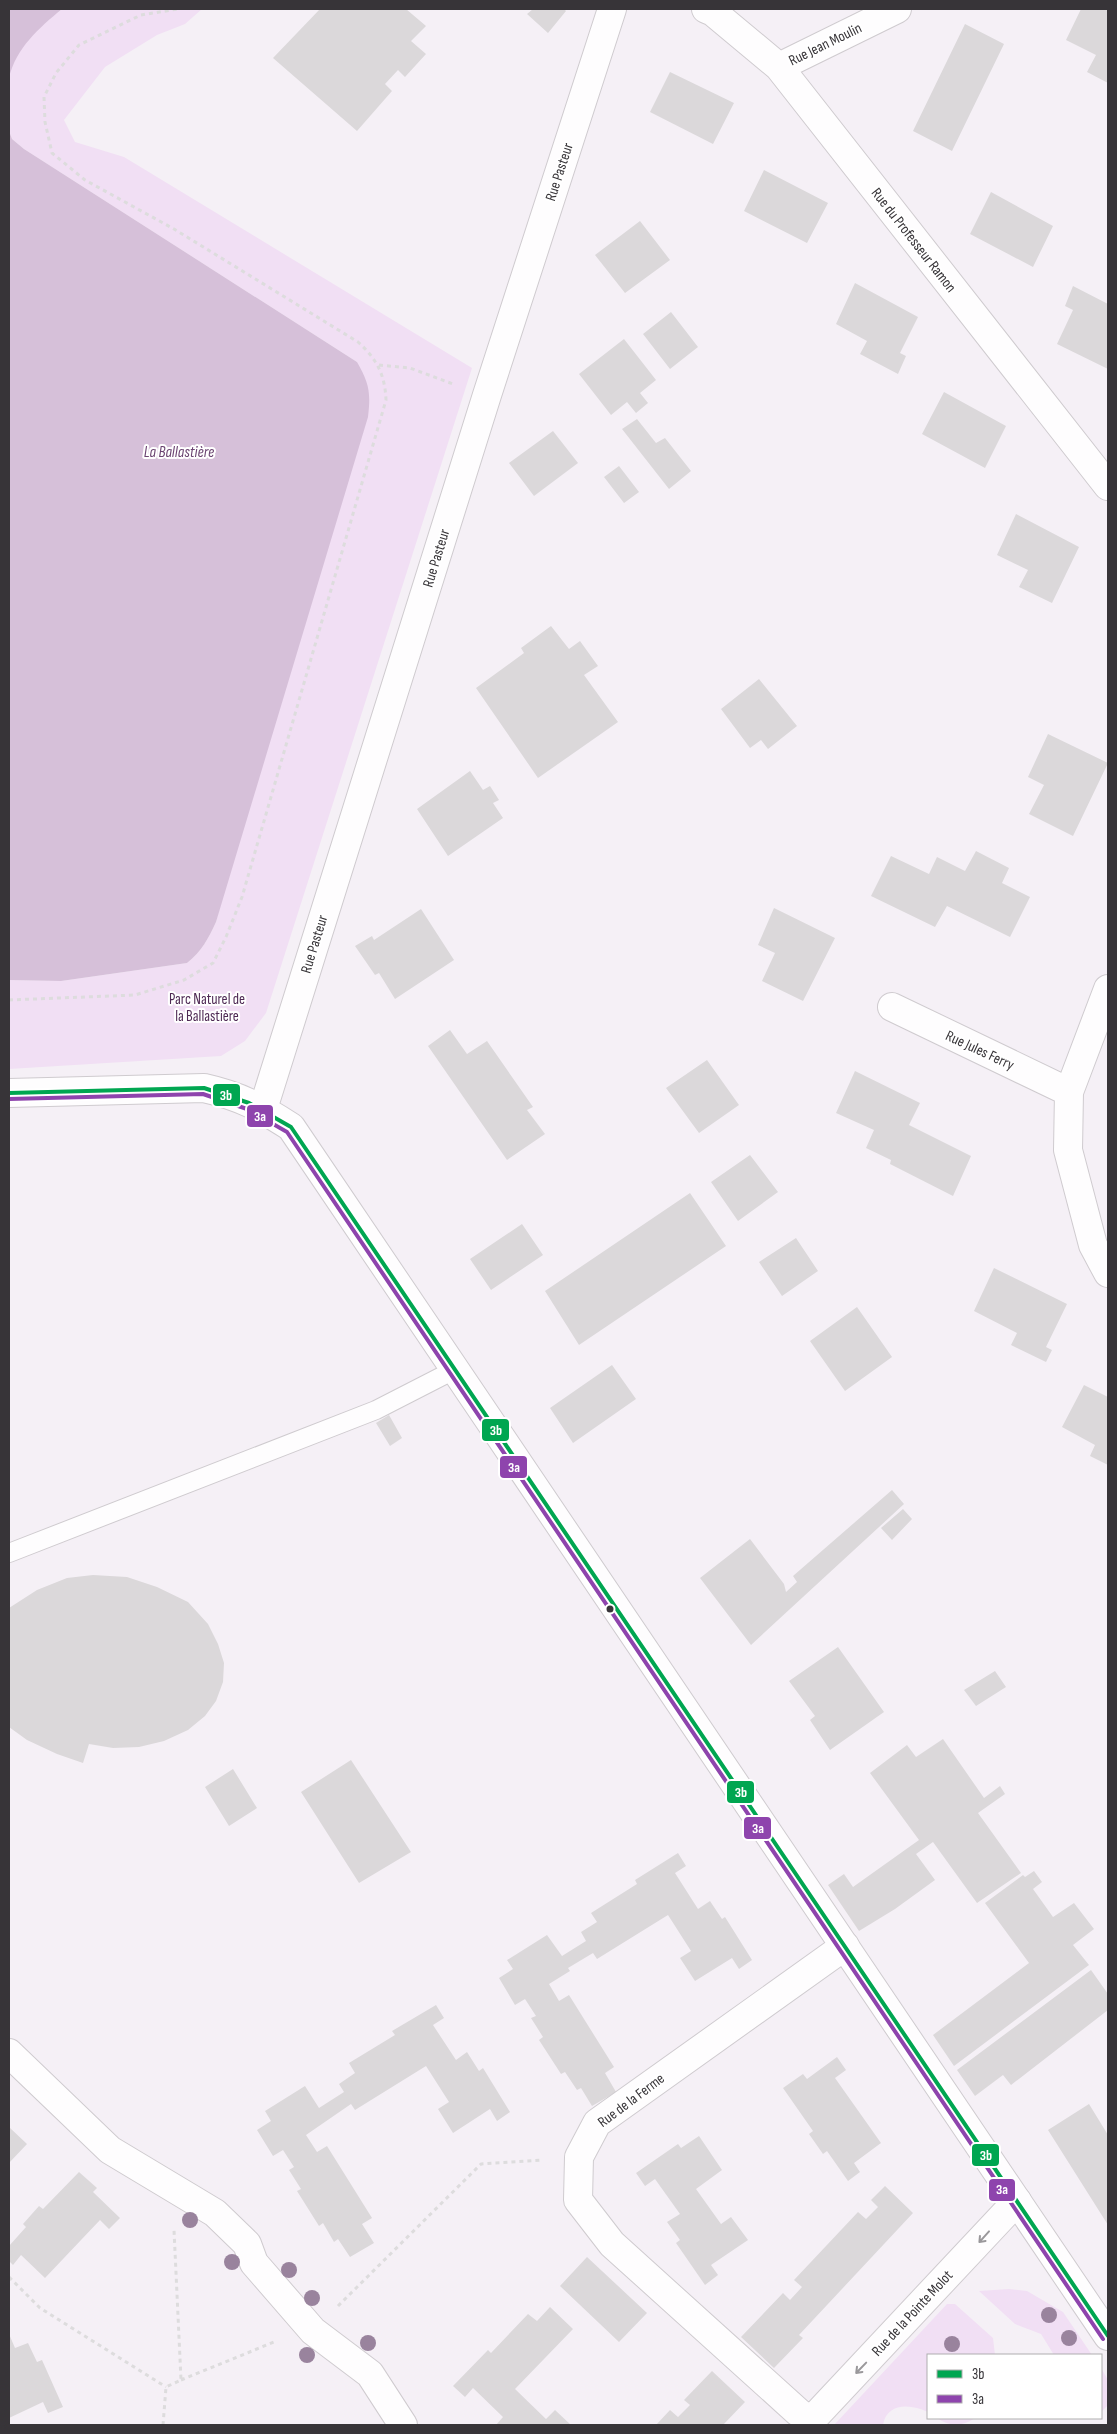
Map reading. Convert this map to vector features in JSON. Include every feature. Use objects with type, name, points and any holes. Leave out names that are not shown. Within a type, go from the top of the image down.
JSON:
[{"type":"street","name":"Rue Pasteur","points":[[263,1109],[486,395],[612,9]]},
{"type":"street","name":"Rue du Professeur Ramon","points":[[706,9],[714,12],[779,67],[1108,486]]},
{"type":"street","name":"Rue Jean Moulin","points":[[779,67],[898,9]]},
{"type":"street","points":[[1108,989],[1069,1092],[1068,1150],[1093,1245],[1108,1273]]},
{"type":"street","name":"Rue Jules Ferry","points":[[892,1007],[1069,1092]]},
{"type":"street","points":[[9,1093],[204,1088],[233,1094],[263,1109],[291,1128],[456,1369],[1108,2336]]},
{"type":"street","name":"Rue de la Ferme","points":[[809,2423],[612,2244],[578,2200],[579,2157],[597,2124],[845,1946]]},
{"type":"street","points":[[9,2053],[110,2150],[215,2213],[247,2244],[254,2263],[313,2331],[370,2374],[403,2425]]},
{"type":"street","name":"Rue de la Pointe Molot","points":[[809,2423],[1017,2201]]},
{"type":"lane","points":[[9,1553],[376,1410],[456,1369]]},
{"type":"path","points":[[9,1000],[134,995],[165,988],[184,980],[213,963],[221,950],[242,897],[381,424],[386,400],[385,382],[379,365],[358,342],[174,229],[85,180],[52,152],[45,122],[44,97],[56,72],[79,45],[141,15],[178,9]]},
{"type":"path","points":[[379,365],[410,368],[455,385]]},
{"type":"path","points":[[166,2387],[295,2334],[313,2331],[481,2164],[579,2157]]},
{"type":"path","points":[[172,2187],[181,2380]]},
{"type":"path","points":[[9,2277],[40,2308],[166,2387]]},
{"type":"path","points":[[163,2425],[166,2387]]},
{"type":"green space","name":"Parc Naturel de la Ballastière","points":[[62,9],[202,9],[185,24],[157,35],[105,67],[64,120],[75,142],[124,157],[472,368],[266,1013],[245,1041],[221,1056],[9,1069],[9,980],[61,981],[187,963],[201,949],[216,922],[357,362],[24,149],[12,139],[9,131],[8,84],[12,66],[29,38]]},
{"type":"green space","points":[[1009,2289],[1027,2291],[1063,2312],[1091,2354],[1053,2354],[1041,2334],[1015,2324],[979,2291]]},
{"type":"green space","points":[[947,2304],[955,2304],[993,2338],[995,2354],[927,2354],[927,2412],[914,2407],[901,2407],[889,2412],[883,2425],[834,2425]]},
{"type":"green space","points":[[1102,2370],[1108,2380],[1108,2405],[1102,2411]]},
{"type":"green space","points":[[939,2419],[973,2419],[956,2425]]},
{"type":"water","points":[[9,9],[62,9],[29,39],[17,57],[9,78]]},
{"type":"water","name":"La Ballastière","points":[[9,131],[12,139],[24,149],[357,362],[367,382],[369,394],[368,417],[216,922],[210,934],[201,949],[187,963],[61,981],[9,980]]},
{"type":"building","points":[[320,9],[406,9],[426,26],[411,41],[426,54],[405,77],[398,70],[385,84],[392,91],[357,131],[273,58]]},
{"type":"building","points":[[533,9],[564,9],[566,11],[548,33],[527,14]]},
{"type":"building","points":[[1081,9],[1108,9],[1108,83],[1087,72],[1096,55],[1066,40]]},
{"type":"building","points":[[965,24],[1004,44],[952,151],[913,131]]},
{"type":"building","points":[[670,72],[734,103],[713,144],[650,112]]},
{"type":"building","points":[[764,170],[828,203],[807,243],[744,211]]},
{"type":"building","points":[[991,192],[1053,226],[1033,267],[970,234]]},
{"type":"building","points":[[640,221],[670,260],[625,293],[595,255]]},
{"type":"building","points":[[855,283],[918,317],[900,353],[906,356],[898,374],[860,354],[867,341],[836,324]]},
{"type":"building","points":[[1073,286],[1108,304],[1108,369],[1057,344],[1073,310],[1065,306]]},
{"type":"building","points":[[671,312],[698,347],[670,369],[643,334]]},
{"type":"building","points":[[624,339],[656,380],[640,393],[648,403],[636,413],[627,402],[611,415],[579,374]]},
{"type":"building","points":[[944,392],[1006,426],[985,468],[922,434]]},
{"type":"building","points":[[637,419],[656,443],[665,438],[691,471],[669,489],[622,429]]},
{"type":"building","points":[[553,431],[578,463],[534,496],[509,463]]},
{"type":"building","points":[[619,466],[639,492],[624,503],[604,477]]},
{"type":"building","points":[[1016,514],[1079,547],[1052,603],[1019,587],[1028,570],[997,555]]},
{"type":"building","points":[[551,626],[569,649],[580,641],[598,666],[584,675],[618,722],[538,778],[476,688],[524,653],[521,648]]},
{"type":"building","points":[[759,679],[797,726],[768,749],[761,740],[750,748],[721,709]]},
{"type":"building","points":[[1048,734],[1108,763],[1073,836],[1029,814],[1044,785],[1028,777]]},
{"type":"building","points":[[470,771],[483,790],[490,786],[499,800],[493,803],[503,818],[448,856],[417,809]]},
{"type":"building","points":[[976,851],[1009,868],[1002,883],[1030,897],[1010,937],[947,906],[935,927],[871,896],[891,856],[929,874],[937,857],[965,871]]},
{"type":"building","points":[[774,908],[835,938],[803,1001],[762,981],[775,953],[758,945]]},
{"type":"building","points":[[421,909],[454,960],[395,999],[379,973],[375,975],[355,946],[372,936],[374,940]]},
{"type":"building","points":[[450,1030],[467,1054],[487,1041],[533,1107],[527,1110],[545,1134],[507,1160],[428,1046]]},
{"type":"building","points":[[707,1060],[739,1105],[699,1133],[666,1088]]},
{"type":"building","points":[[855,1071],[920,1103],[909,1125],[971,1156],[953,1196],[890,1164],[891,1160],[866,1148],[874,1130],[836,1113]]},
{"type":"building","points":[[750,1155],[778,1192],[738,1221],[711,1182]]},
{"type":"building","points":[[690,1193],[726,1246],[579,1345],[545,1291]]},
{"type":"building","points":[[522,1224],[543,1255],[491,1290],[470,1259]]},
{"type":"building","points":[[796,1238],[818,1271],[782,1296],[759,1262]]},
{"type":"building","points":[[994,1268],[1067,1304],[1046,1347],[1052,1350],[1046,1362],[1011,1345],[1017,1333],[974,1311]]},
{"type":"building","points":[[857,1307],[892,1357],[845,1391],[810,1341]]},
{"type":"building","points":[[612,1365],[636,1399],[573,1443],[550,1408]]},
{"type":"building","points":[[1084,1385],[1108,1397],[1108,1465],[1090,1456],[1095,1445],[1062,1427]]},
{"type":"building","points":[[389,1415],[402,1438],[390,1446],[376,1423]]},
{"type":"building","points":[[892,1490],[904,1504],[751,1645],[700,1578],[750,1539],[784,1584],[786,1592],[797,1582],[793,1576]]},
{"type":"building","points":[[903,1509],[912,1519],[892,1540],[881,1528]]},
{"type":"building","points":[[93,1575],[127,1577],[157,1587],[188,1602],[208,1624],[218,1644],[224,1663],[223,1682],[216,1701],[205,1716],[188,1730],[164,1741],[139,1747],[113,1748],[89,1744],[83,1763],[57,1754],[27,1740],[9,1727],[9,1608],[37,1590],[67,1578]]},
{"type":"building","points":[[838,1647],[884,1712],[830,1750],[810,1720],[815,1716],[789,1681]]},
{"type":"building","points":[[995,1671],[1006,1687],[976,1706],[964,1690]]},
{"type":"building","points":[[943,1739],[984,1798],[1000,1786],[1005,1794],[978,1813],[1021,1873],[977,1903],[933,1842],[916,1854],[935,1880],[895,1909],[859,1931],[828,1885],[844,1874],[853,1887],[919,1840],[870,1773],[907,1745],[916,1757]]},
{"type":"building","points":[[351,1760],[411,1852],[359,1883],[301,1792]]},
{"type":"building","points":[[233,1769],[257,1808],[229,1826],[205,1787]]},
{"type":"building","points":[[678,1853],[686,1866],[675,1873],[698,1909],[710,1901],[722,1919],[725,1917],[752,1960],[739,1969],[732,1958],[695,1981],[680,1958],[691,1951],[668,1915],[597,1959],[593,1953],[568,1968],[570,1971],[549,1984],[559,2001],[569,1995],[614,2067],[605,2073],[616,2092],[592,2106],[581,2088],[577,2090],[565,2072],[561,2074],[539,2040],[543,2037],[531,2018],[536,2016],[525,1999],[515,2005],[499,1978],[513,1969],[507,1960],[547,1935],[562,1956],[586,1941],[581,1932],[597,1922],[591,1913],[637,1884],[635,1880]]},
{"type":"building","points":[[1034,1871],[1042,1882],[1033,1889],[1053,1917],[1074,1903],[1094,1929],[1073,1945],[1089,1965],[954,2066],[933,2035],[1029,1963],[985,1903],[1023,1875],[1025,1877]]},
{"type":"building","points":[[1091,1970],[1108,1994],[1108,2010],[1011,2085],[1003,2075],[975,2096],[957,2070]]},
{"type":"building","points":[[436,2005],[444,2018],[433,2025],[456,2060],[467,2052],[479,2071],[483,2068],[510,2112],[497,2121],[490,2109],[453,2133],[438,2109],[449,2102],[426,2066],[355,2110],[351,2104],[306,2135],[317,2152],[327,2146],[372,2218],[362,2224],[374,2243],[350,2257],[338,2239],[334,2242],[323,2223],[319,2226],[297,2191],[301,2189],[289,2170],[294,2167],[283,2150],[273,2156],[257,2130],[271,2121],[265,2111],[305,2086],[319,2108],[344,2092],[339,2084],[355,2073],[349,2063],[395,2035],[392,2031]]},
{"type":"building","points":[[837,2057],[846,2070],[835,2078],[881,2143],[854,2163],[860,2172],[848,2181],[827,2151],[823,2154],[809,2134],[813,2131],[783,2088],[803,2074],[807,2079]]},
{"type":"building","points":[[1089,2104],[1108,2135],[1108,2225],[1048,2130]]},
{"type":"building","points":[[9,2127],[27,2144],[9,2163]]},
{"type":"building","points":[[699,2136],[722,2170],[696,2189],[721,2224],[731,2217],[748,2240],[711,2265],[718,2275],[705,2285],[676,2243],[680,2240],[667,2222],[680,2214],[655,2179],[645,2186],[636,2173],[678,2144],[681,2148]]},
{"type":"building","points":[[79,2172],[97,2188],[93,2192],[120,2218],[109,2229],[100,2220],[45,2278],[21,2255],[13,2265],[9,2261],[9,2246],[26,2227],[23,2224],[39,2206],[43,2209]]},
{"type":"building","points":[[885,2186],[913,2213],[799,2335],[803,2338],[774,2368],[741,2337],[783,2293],[790,2300],[802,2287],[794,2280],[858,2212],[866,2219],[878,2207],[871,2200]]},
{"type":"building","points":[[587,2257],[647,2313],[619,2342],[560,2286]]},
{"type":"building","points":[[550,2307],[573,2329],[515,2389],[546,2419],[555,2410],[571,2425],[496,2425],[503,2417],[473,2388],[465,2397],[453,2386],[488,2350],[491,2353],[528,2314],[537,2321]]},
{"type":"building","points":[[9,2334],[15,2348],[28,2343],[37,2362],[42,2360],[63,2407],[48,2413],[43,2402],[9,2418]]},
{"type":"building","points":[[712,2371],[745,2402],[723,2425],[656,2425],[670,2410],[678,2417],[690,2405],[684,2400]]},
{"type":"transit line","name":"3b","points":[[9,1093],[204,1088],[249,1103],[291,1127],[1108,2336]]},
{"type":"transit line","name":"3a","points":[[9,1099],[203,1094],[247,1109],[287,1132],[1103,2339]]}]
